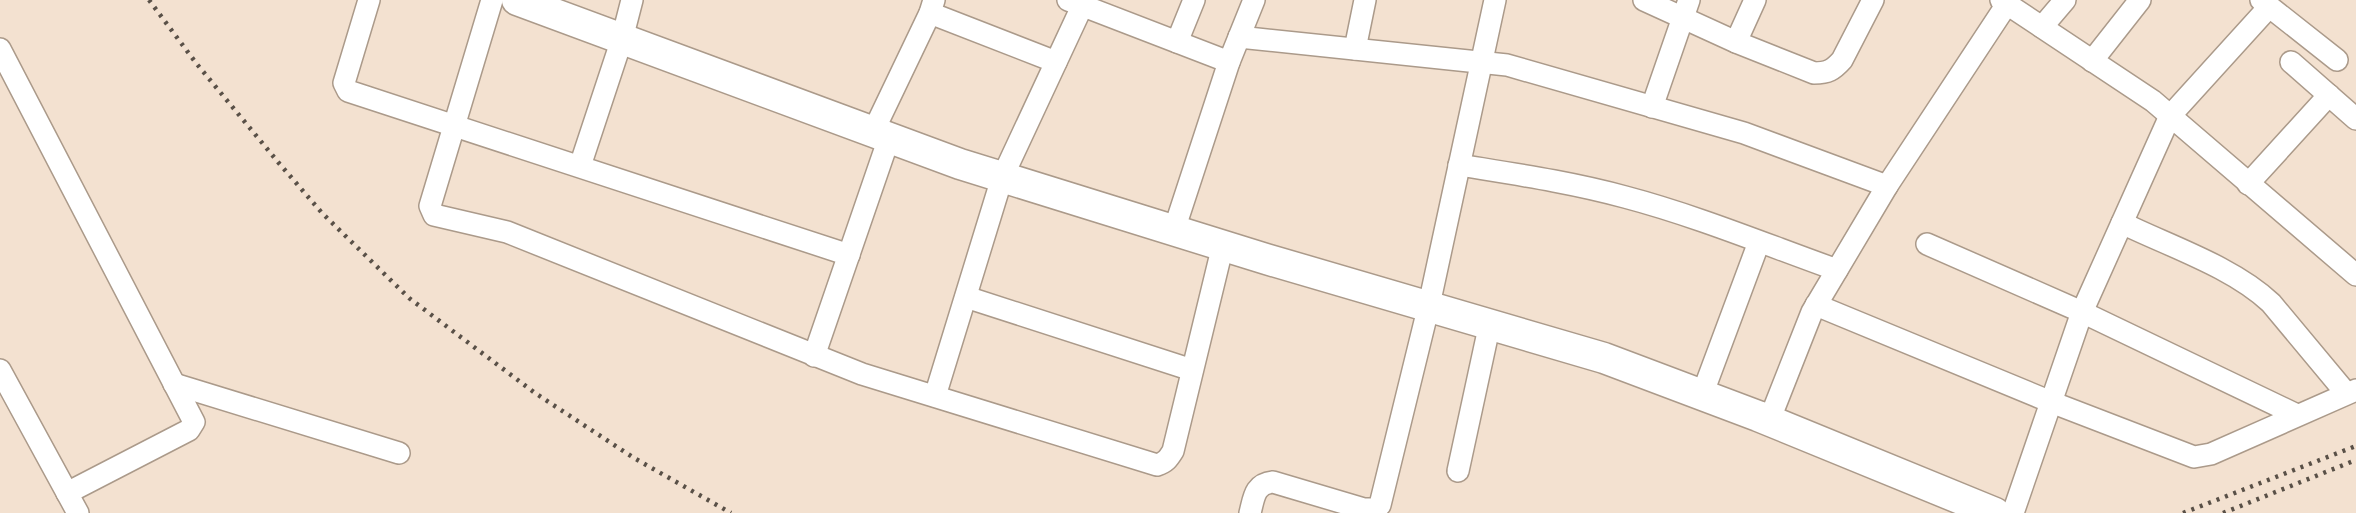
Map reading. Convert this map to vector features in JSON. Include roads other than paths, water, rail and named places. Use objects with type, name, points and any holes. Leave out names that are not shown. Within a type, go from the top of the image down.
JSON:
[{"type":"street","points":[[369,0],[344,87],[348,91],[849,255]]},
{"type":"street","points":[[492,0],[430,206],[434,215],[507,232],[862,374],[1157,465],[1168,459],[1173,451],[1222,245]]},
{"type":"street","points":[[517,0],[1002,178],[1604,358],[1770,421],[1995,513]]},
{"type":"street","points":[[580,166],[632,0]]},
{"type":"street","points":[[1177,42],[1194,0]]},
{"type":"street","points":[[1174,230],[1229,62],[1254,0]]},
{"type":"street","points":[[1354,49],[1365,0]]},
{"type":"street","points":[[1250,513],[1259,486],[1273,482],[1364,509],[1373,509],[1380,505],[1429,305],[1495,0]]},
{"type":"street","points":[[1644,0],[1686,9],[1736,42],[1814,73],[1827,73],[1842,60],[1874,0]]},
{"type":"street","points":[[1736,42],[1755,0]]},
{"type":"street","points":[[2042,27],[2065,0]]},
{"type":"street","points":[[2092,61],[2140,0]]},
{"type":"street","points":[[935,396],[1002,178],[1056,62],[1078,2],[1229,62]]},
{"type":"street","points":[[1770,421],[1812,312],[1887,186],[2004,2],[2153,101],[2356,275]]},
{"type":"street","points":[[2013,513],[2082,312],[2170,116],[2265,4],[2337,60]]},
{"type":"street","points":[[814,356],[849,255],[881,135],[932,7],[1056,62]]},
{"type":"street","points":[[1652,107],[1686,9]]},
{"type":"street","points":[[1239,37],[1507,65],[1744,134],[1887,186]]},
{"type":"street","points":[[0,49],[194,422],[192,428],[67,494]]},
{"type":"street","points":[[2291,62],[2356,118]]},
{"type":"street","points":[[2248,184],[2329,95]]},
{"type":"street","points":[[1459,165],[1581,186],[1624,197],[1674,211],[1837,270]]},
{"type":"street","points":[[1816,305],[2051,402],[2194,457],[2211,454],[2351,392],[2258,291],[2229,273],[2122,224]]},
{"type":"street","points":[[1702,395],[1759,242]]},
{"type":"street","points":[[1927,244],[2082,312],[2297,415]]},
{"type":"street","points":[[966,297],[1192,370]]},
{"type":"street","points":[[1458,471],[1490,323]]},
{"type":"street","points":[[0,370],[78,513]]},
{"type":"street","points":[[174,384],[399,453]]},
{"type":"railway","points":[[149,0],[196,63],[322,213],[409,298],[535,393],[634,458],[731,513]]},
{"type":"railway","points":[[2183,513],[2356,446]]},
{"type":"railway","points":[[2223,513],[2356,460]]}]
